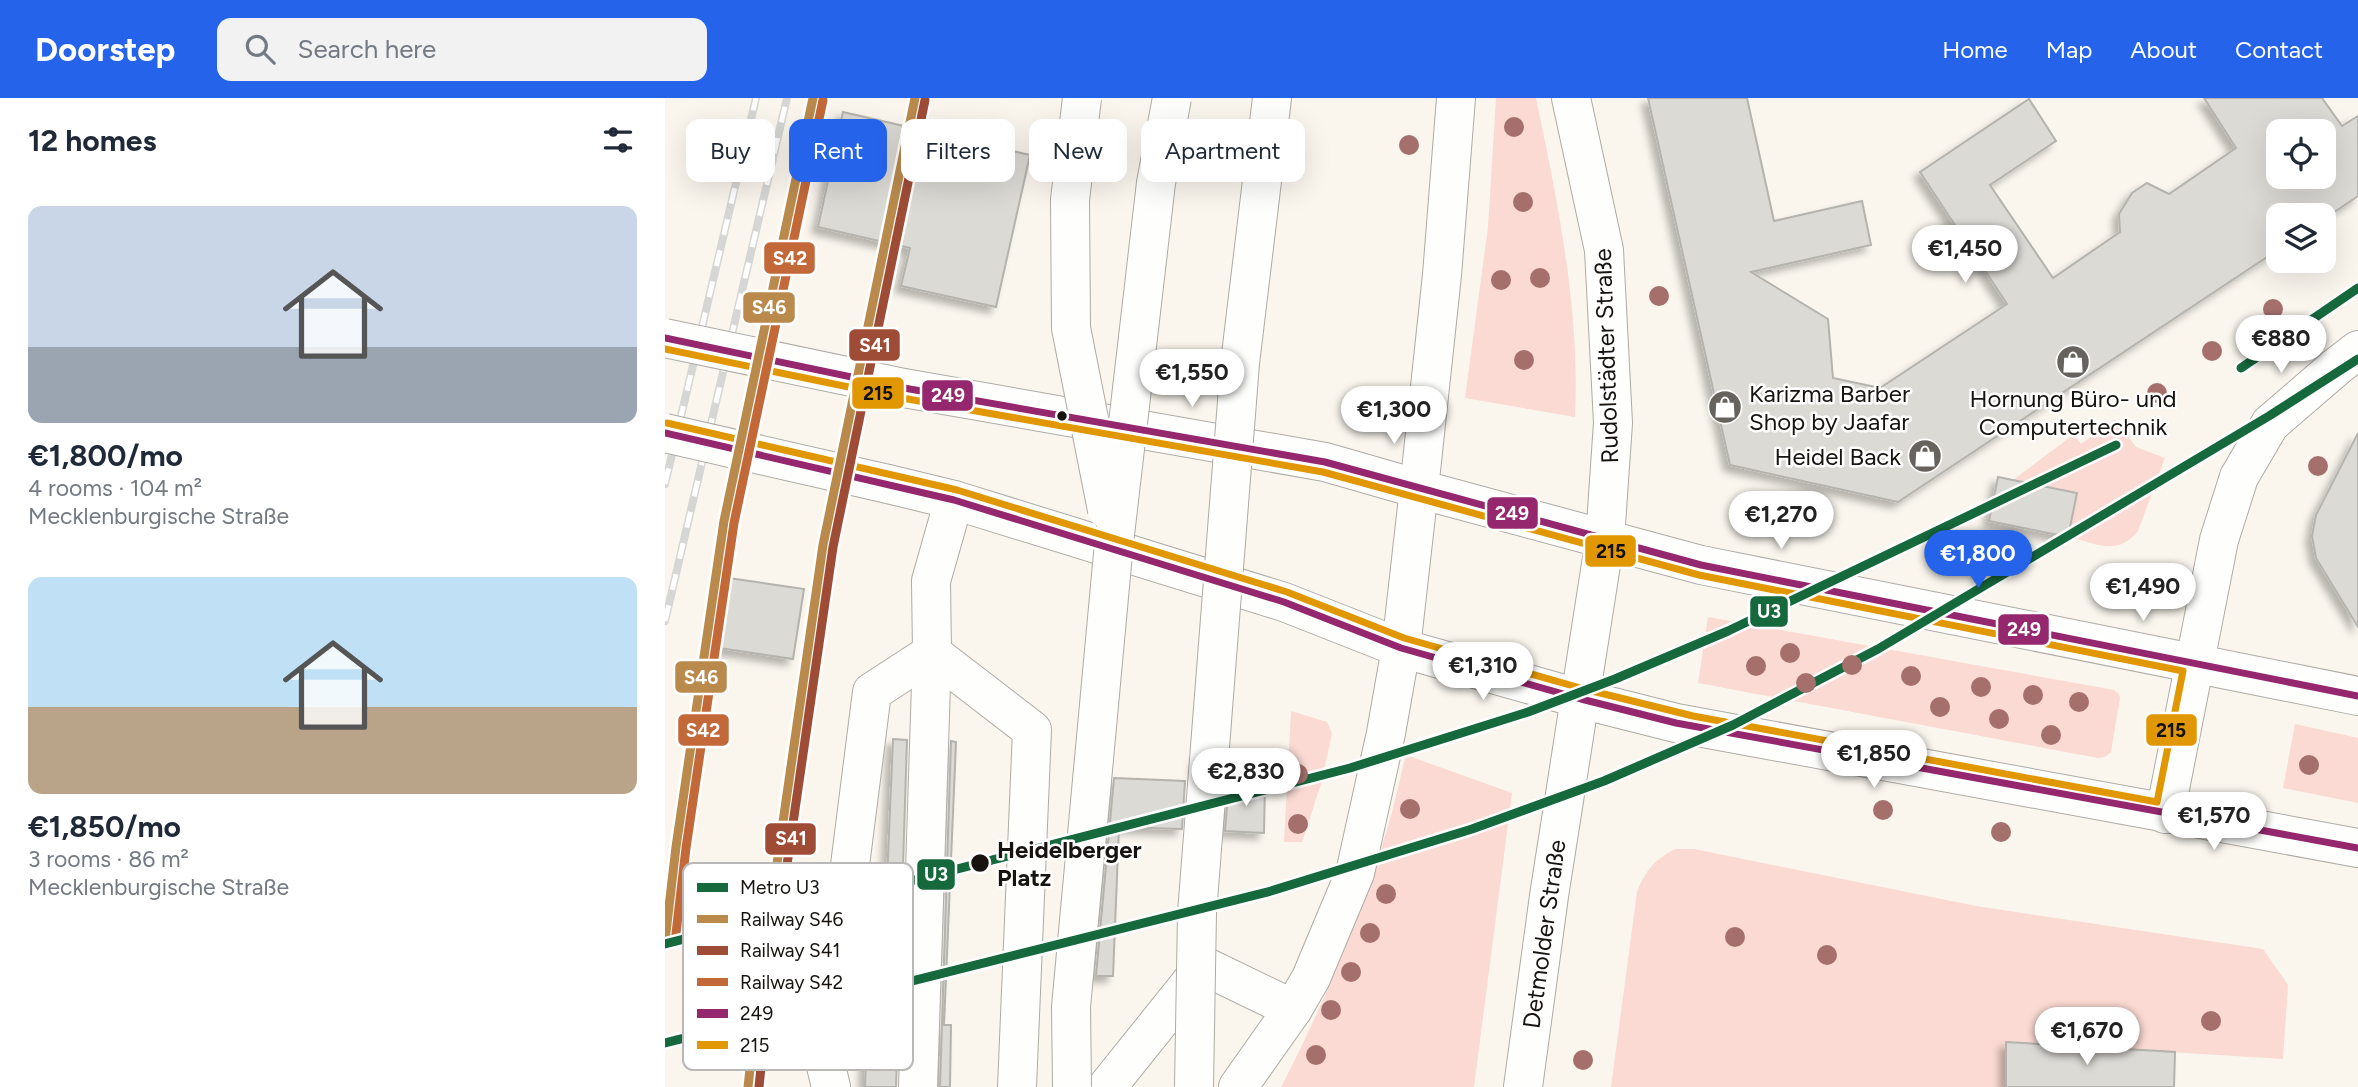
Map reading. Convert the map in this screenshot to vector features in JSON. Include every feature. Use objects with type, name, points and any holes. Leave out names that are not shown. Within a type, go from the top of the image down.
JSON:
[{"type":"main road","points":[[1082,98],[1070,200],[1071,328],[1114,543]]},
{"type":"main road","points":[[1072,1087],[1071,1006],[1114,543],[1156,183],[1172,98]]},
{"type":"main road","points":[[1194,1087],[1196,913],[1236,404],[1272,98]]},
{"type":"main road","points":[[1238,1087],[1293,1009],[1311,978],[1355,873],[1387,733],[1401,648],[1419,489],[1444,251],[1456,98]]},
{"type":"main road","name":"Rudolstädter Straße","points":[[1571,98],[1604,250],[1613,423],[1605,539],[1581,699]]},
{"type":"main road","points":[[665,338],[904,388],[1325,462],[1730,571],[2358,696]]},
{"type":"main road","points":[[2165,814],[2219,540],[2239,477],[2270,424],[2358,350]]},
{"type":"main road","points":[[665,433],[954,500],[1284,602],[1401,648],[1581,699],[1691,726],[2358,848]]},
{"type":"main road","points":[[918,1087],[932,653],[931,581],[954,500]]},
{"type":"main road","points":[[850,863],[872,691],[932,653]]},
{"type":"main road","points":[[932,653],[1032,730],[1017,1087]]},
{"type":"main road","name":"Detmolder Straße","points":[[1523,1087],[1549,895],[1581,699]]},
{"type":"main road","points":[[1107,1087],[1204,966],[1293,1009]]},
{"type":"shaded area","points":[[1496,98],[1536,98],[1571,296],[1576,377],[1575,417],[1465,398],[1488,227]]},
{"type":"shaded area","points":[[2115,419],[2136,447],[2165,458],[2138,531],[2122,544],[2106,546],[2068,537],[2076,494],[2013,480],[2074,434],[2081,444]]},
{"type":"shaded area","points":[[1708,617],[2114,690],[2120,698],[2111,752],[2098,758],[1698,683]]},
{"type":"shaded area","points":[[1291,711],[1327,722],[1332,734],[1321,784],[1302,842],[1284,842]]},
{"type":"shaded area","points":[[2295,724],[2358,738],[2358,803],[2283,788]]},
{"type":"shaded area","points":[[1406,755],[1512,793],[1474,1087],[1281,1087],[1326,994],[1352,931],[1392,814]]},
{"type":"shaded area","points":[[1675,849],[1694,849],[1976,906],[2263,949],[2288,985],[2283,1059],[2007,1042],[2006,1087],[1611,1087],[1637,892],[1651,866]]},
{"type":"building","points":[[1648,98],[1747,98],[1774,221],[1862,201],[1871,245],[1751,272],[1828,319],[1833,378],[1880,388],[2007,304],[1920,172],[2029,99],[2056,141],[1990,185],[2053,278],[2120,232],[2119,214],[2132,193],[2147,183],[2169,194],[2236,148],[2204,98],[2322,98],[2342,126],[2358,116],[2358,196],[2336,211],[2336,203],[2266,203],[2266,258],[1898,502],[1730,465]]},
{"type":"building","points":[[843,112],[873,119],[841,119]]},
{"type":"building","points":[[887,122],[901,125],[901,182],[1015,182],[1015,152],[1029,155],[996,307],[901,286],[910,248],[818,227],[828,182],[887,182]]},
{"type":"building","points":[[2358,433],[2358,627],[2316,558],[2312,536],[2316,515]]},
{"type":"building","points":[[1998,477],[2077,493],[2068,537],[1989,521]]},
{"type":"building","points":[[729,578],[804,589],[793,659],[719,648]]},
{"type":"building","points":[[893,739],[907,740],[903,863],[888,863]]},
{"type":"building","points":[[951,741],[956,742],[944,1025],[951,1025],[950,1087],[940,1087]]},
{"type":"building","points":[[1114,778],[1185,781],[1182,829],[1119,827],[1113,976],[1096,976]]},
{"type":"building","points":[[1229,782],[1265,784],[1264,833],[1225,831]]},
{"type":"building","points":[[2006,1042],[2175,1052],[2174,1087],[2006,1087]]},
{"type":"building","points":[[866,1070],[897,1070],[896,1087],[865,1087]]},
{"type":"railway","points":[[665,484],[756,98]]},
{"type":"railway","points":[[665,621],[787,98]]},
{"type":"metro line","name":"U3","points":[[2241,368],[2358,288]]},
{"type":"metro line","name":"U3","points":[[913,981],[1271,891],[1472,829],[1604,781],[1733,725],[1878,649],[2269,416],[2358,359]]},
{"type":"metro line","name":"U3","points":[[913,880],[1350,768],[1528,712],[1728,631],[2116,445]]},
{"type":"metro line","name":"U3","points":[[665,944],[683,939]]},
{"type":"metro line","name":"U3","points":[[665,1043],[683,1038]]},
{"type":"rail line","name":"S46","points":[[665,941],[676,847],[724,521],[813,98]]},
{"type":"rail line","name":"S46","points":[[777,863],[823,545],[915,98]]},
{"type":"rail line","name":"S42","points":[[684,863],[734,523],[823,100]]},
{"type":"rail line","name":"S41","points":[[787,863],[833,547],[925,100]]},
{"type":"rail line","name":"S42","points":[[675,942],[683,874]]},
{"type":"rail line","name":"S46","points":[[748,1087],[750,1070]]},
{"type":"rail line","name":"S41","points":[[759,1087],[761,1070]]},
{"type":"transit line","name":"249","points":[[665,338],[904,388],[1325,462],[1701,565],[2358,696]]},
{"type":"transit line","name":"215","points":[[665,349],[902,398],[1323,472],[1699,575],[2183,671],[2157,802],[1693,716],[1584,689],[1404,638],[1287,592],[957,490],[667,423]]},
{"type":"transit line","name":"249","points":[[665,433],[954,500],[1284,602],[1401,648],[1676,723],[2358,848]]},
{"type":"place","name":"Hornung Büro- und Computertechnik","points":[[2073,362]]},
{"type":"place","name":"Karizma Barber Shop by Jaafar","points":[[1725,407]]},
{"type":"place","name":"Heidel Back","points":[[1925,456]]},
{"type":"place","name":"Heidelberger Platz","points":[[980,863]]}]
